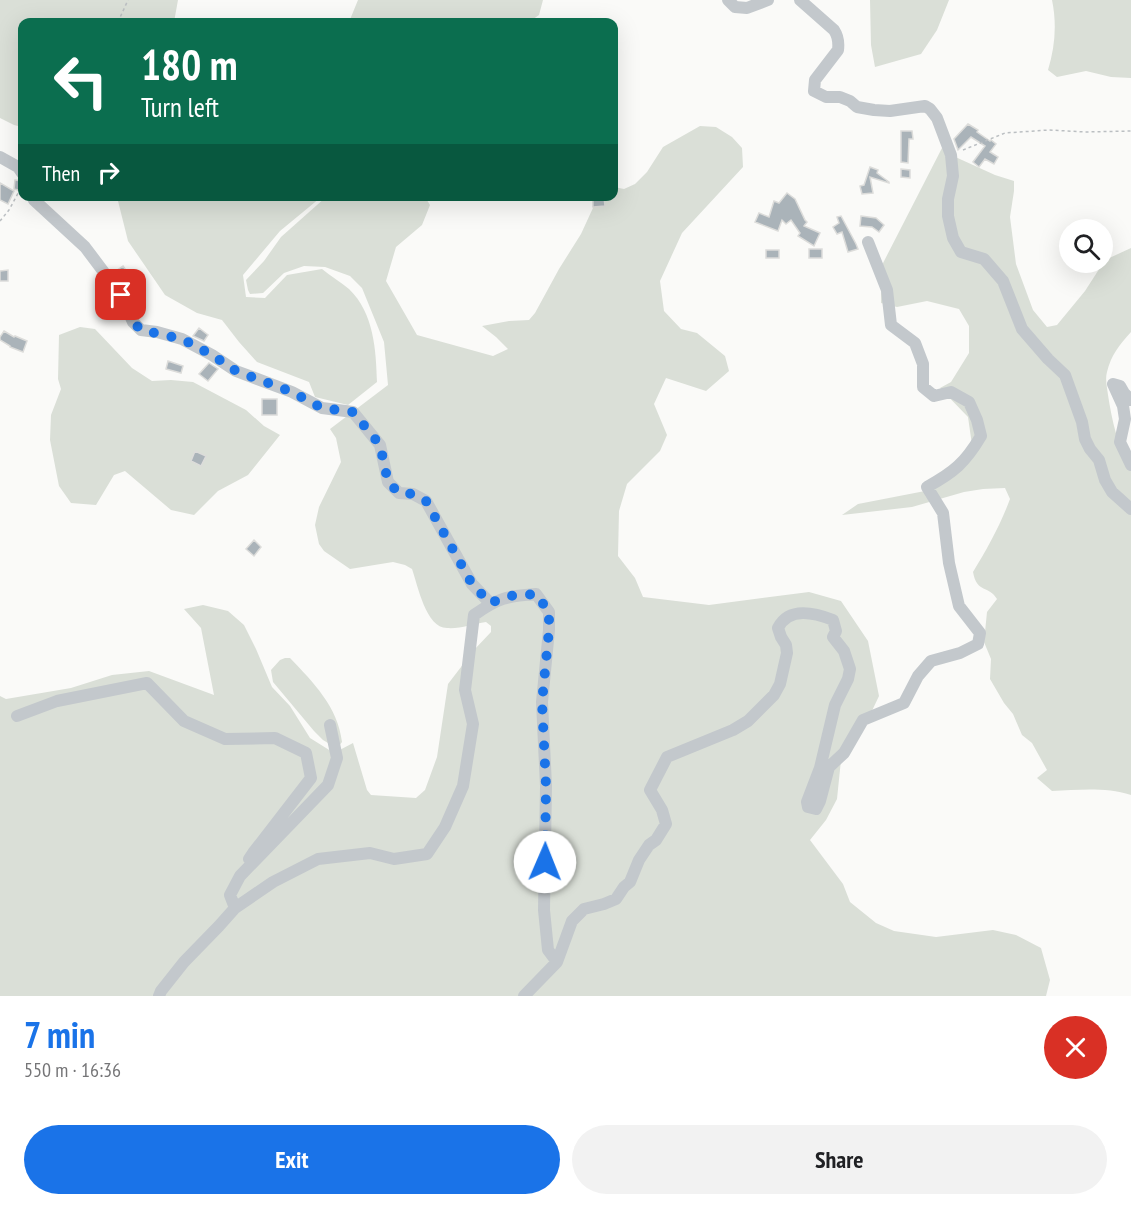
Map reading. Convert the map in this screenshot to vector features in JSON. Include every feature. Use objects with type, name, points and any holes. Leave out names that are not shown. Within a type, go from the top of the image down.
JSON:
[{"type":"street","points":[[728,0],[735,7],[747,8],[768,0]]},
{"type":"street","points":[[800,0],[838,36],[838,50],[814,80],[814,91],[826,97],[840,97],[856,107],[874,110],[890,111],[925,106],[937,118],[951,155],[953,176],[948,199],[948,216],[953,238],[962,252],[984,259],[1003,281],[1022,328],[1065,375],[1082,422],[1085,439],[1099,460],[1105,480],[1112,492],[1131,509]]},
{"type":"street","points":[[0,157],[18,167]]},
{"type":"street","points":[[35,201],[85,247],[121,295],[133,322],[141,330],[182,339],[236,371],[292,392],[322,408],[353,412],[380,445],[388,482],[399,493],[413,494],[426,501],[472,584],[490,603]]},
{"type":"street","points":[[524,996],[557,962],[572,921],[584,909],[616,899],[630,882],[639,860],[649,845],[656,840],[666,824],[662,810],[650,790],[667,757],[748,722],[774,695],[780,684],[787,653],[778,628],[781,622],[793,613],[817,614],[834,620],[836,631],[833,637],[844,651],[850,669],[848,679],[835,705],[820,768],[807,802],[808,807],[816,809],[830,767],[844,753],[864,720],[904,704],[918,676],[931,661],[978,644],[980,633],[959,606],[949,563],[943,513],[927,487],[959,467],[981,436],[977,420],[969,402],[951,392],[934,396],[923,387],[923,364],[915,343],[891,325],[887,290],[868,242]]},
{"type":"street","points":[[1131,400],[1120,386],[1113,384],[1124,406],[1125,419],[1120,442],[1131,465]]},
{"type":"street","points":[[159,996],[184,962],[235,908],[273,882],[318,859],[370,853],[394,860],[427,854],[445,827],[463,786],[473,724],[465,690],[474,615],[490,603],[509,596],[536,594],[549,612],[542,702],[546,786],[544,910],[548,950],[557,962]]},
{"type":"street","points":[[17,716],[57,701],[147,683],[184,721],[225,739],[275,738],[306,753],[311,778],[252,853],[230,895],[235,908]]},
{"type":"street","points":[[240,876],[328,785],[337,759],[330,725]]},
{"type":"path","points":[[120,18],[128,0]]},
{"type":"path","points":[[951,155],[1005,133],[1049,130],[1131,131]]},
{"type":"path","points":[[0,221],[18,193]]},
{"type":"shaded area","points":[[0,0],[178,0],[175,18],[18,18],[18,126],[0,118]]},
{"type":"shaded area","points":[[358,0],[543,0],[539,15],[535,18],[351,18]]},
{"type":"shaded area","points":[[870,0],[949,0],[937,30],[921,54],[875,67],[871,45]]},
{"type":"shaded area","points":[[1052,0],[1131,0],[1131,78],[1111,77],[1086,71],[1057,77],[1048,70],[1054,35]]},
{"type":"shaded area","points":[[700,126],[716,127],[732,137],[742,148],[743,167],[682,233],[660,281],[664,311],[681,329],[697,333],[725,356],[729,371],[706,391],[666,378],[654,404],[667,435],[660,451],[627,484],[619,511],[618,556],[635,578],[643,597],[709,605],[809,592],[841,601],[868,641],[879,696],[861,734],[841,760],[837,799],[826,820],[810,840],[843,884],[850,902],[876,923],[894,931],[936,937],[993,930],[1016,935],[1041,948],[1050,980],[1046,996],[0,996],[0,696],[6,699],[71,688],[112,675],[149,671],[214,695],[201,628],[184,609],[203,605],[228,611],[244,625],[272,687],[290,706],[310,738],[334,753],[353,743],[367,790],[371,795],[416,798],[425,790],[437,757],[448,684],[491,632],[491,626],[486,622],[457,628],[440,626],[428,614],[412,569],[405,565],[393,562],[350,569],[324,551],[319,544],[315,525],[319,507],[341,462],[336,438],[330,429],[388,385],[384,342],[362,288],[350,276],[325,267],[304,266],[284,273],[263,293],[250,294],[246,280],[264,261],[281,237],[322,201],[428,201],[430,205],[422,225],[396,247],[386,281],[417,335],[493,356],[508,349],[482,326],[529,320],[581,234],[596,201],[618,201],[618,188],[624,189],[635,184],[647,172],[663,147]]},
{"type":"shaded area","points":[[942,148],[951,155],[1014,181],[1010,217],[1016,264],[1033,310],[1047,327],[1057,325],[1097,273],[1113,273],[1113,256],[1131,248],[1131,332],[1113,355],[1106,377],[1116,434],[1131,471],[1131,795],[1102,790],[1052,791],[1037,778],[1047,770],[1032,743],[1022,735],[1013,714],[990,679],[991,659],[984,642],[987,612],[997,599],[977,584],[973,572],[993,537],[1010,499],[1005,488],[964,492],[912,507],[842,515],[858,504],[925,491],[972,445],[968,417],[940,388],[951,382],[969,353],[969,326],[959,309],[927,301],[897,307],[881,303],[881,267]]},
{"type":"shaded area","points":[[118,201],[316,201],[280,231],[243,275],[246,297],[265,298],[287,275],[322,269],[349,289],[364,309],[372,332],[377,382],[348,405],[315,397],[309,382],[257,362],[222,320],[197,313],[165,295],[128,241]]},
{"type":"shaded area","points":[[80,327],[95,329],[132,368],[152,381],[193,382],[246,410],[264,426],[280,435],[248,475],[218,491],[194,515],[171,510],[125,471],[114,475],[96,505],[71,503],[59,486],[50,440],[51,415],[61,389],[58,379],[59,335]]},
{"type":"shaded area","points":[[285,658],[290,658],[307,676],[330,706],[340,729],[342,742],[339,746],[333,746],[323,740],[273,682],[271,670]]},
{"type":"building","points":[[968,124],[996,144],[990,152],[998,157],[994,164],[985,159],[979,167],[973,162],[985,146],[971,137],[958,150],[954,139]]},
{"type":"building","points":[[901,131],[912,131],[913,139],[909,139],[908,163],[901,162]]},
{"type":"building","points":[[870,167],[878,170],[877,173],[889,183],[870,177],[873,193],[862,194],[860,186],[864,185]]},
{"type":"building","points":[[901,169],[910,170],[910,178],[901,177]]},
{"type":"building","points":[[15,180],[18,180],[18,190],[14,189]]},
{"type":"building","points":[[0,183],[14,191],[8,204],[0,200]]},
{"type":"building","points":[[787,193],[795,199],[807,222],[804,226],[820,233],[814,246],[798,236],[800,233],[791,220],[786,224],[782,220],[778,231],[755,222],[759,213],[769,217],[774,201],[779,203]]},
{"type":"building","points":[[593,201],[604,201],[605,206],[593,207]]},
{"type":"building","points":[[841,216],[858,249],[848,252],[842,232],[837,234],[833,227],[839,223],[837,217]]},
{"type":"building","points":[[861,216],[876,218],[884,225],[879,232],[872,227],[860,226]]},
{"type":"building","points":[[809,249],[822,249],[822,258],[809,258]]},
{"type":"building","points":[[766,250],[779,250],[779,258],[766,258]]},
{"type":"building","points":[[123,266],[131,278],[133,277],[142,293],[132,299],[116,271]]},
{"type":"building","points":[[8,270],[8,281],[0,281],[0,271]]},
{"type":"building","points":[[199,328],[208,335],[204,341],[193,336]]},
{"type":"building","points":[[4,331],[27,341],[23,352],[0,340]]},
{"type":"building","points":[[168,361],[183,366],[181,373],[166,369]]},
{"type":"building","points":[[209,363],[218,369],[208,381],[199,374]]},
{"type":"building","points":[[262,399],[277,399],[277,415],[262,415]]},
{"type":"building","points":[[195,451],[206,456],[201,466],[191,461]]},
{"type":"building","points":[[254,540],[261,547],[254,556],[246,549]]},
{"type":"route","points":[[121,295],[133,322],[141,330],[182,339],[236,371],[292,392],[322,408],[353,412],[380,445],[388,482],[399,493],[413,494],[426,501],[472,584],[490,603],[509,596],[536,594],[549,612],[542,702],[546,786],[545,862]]}]
